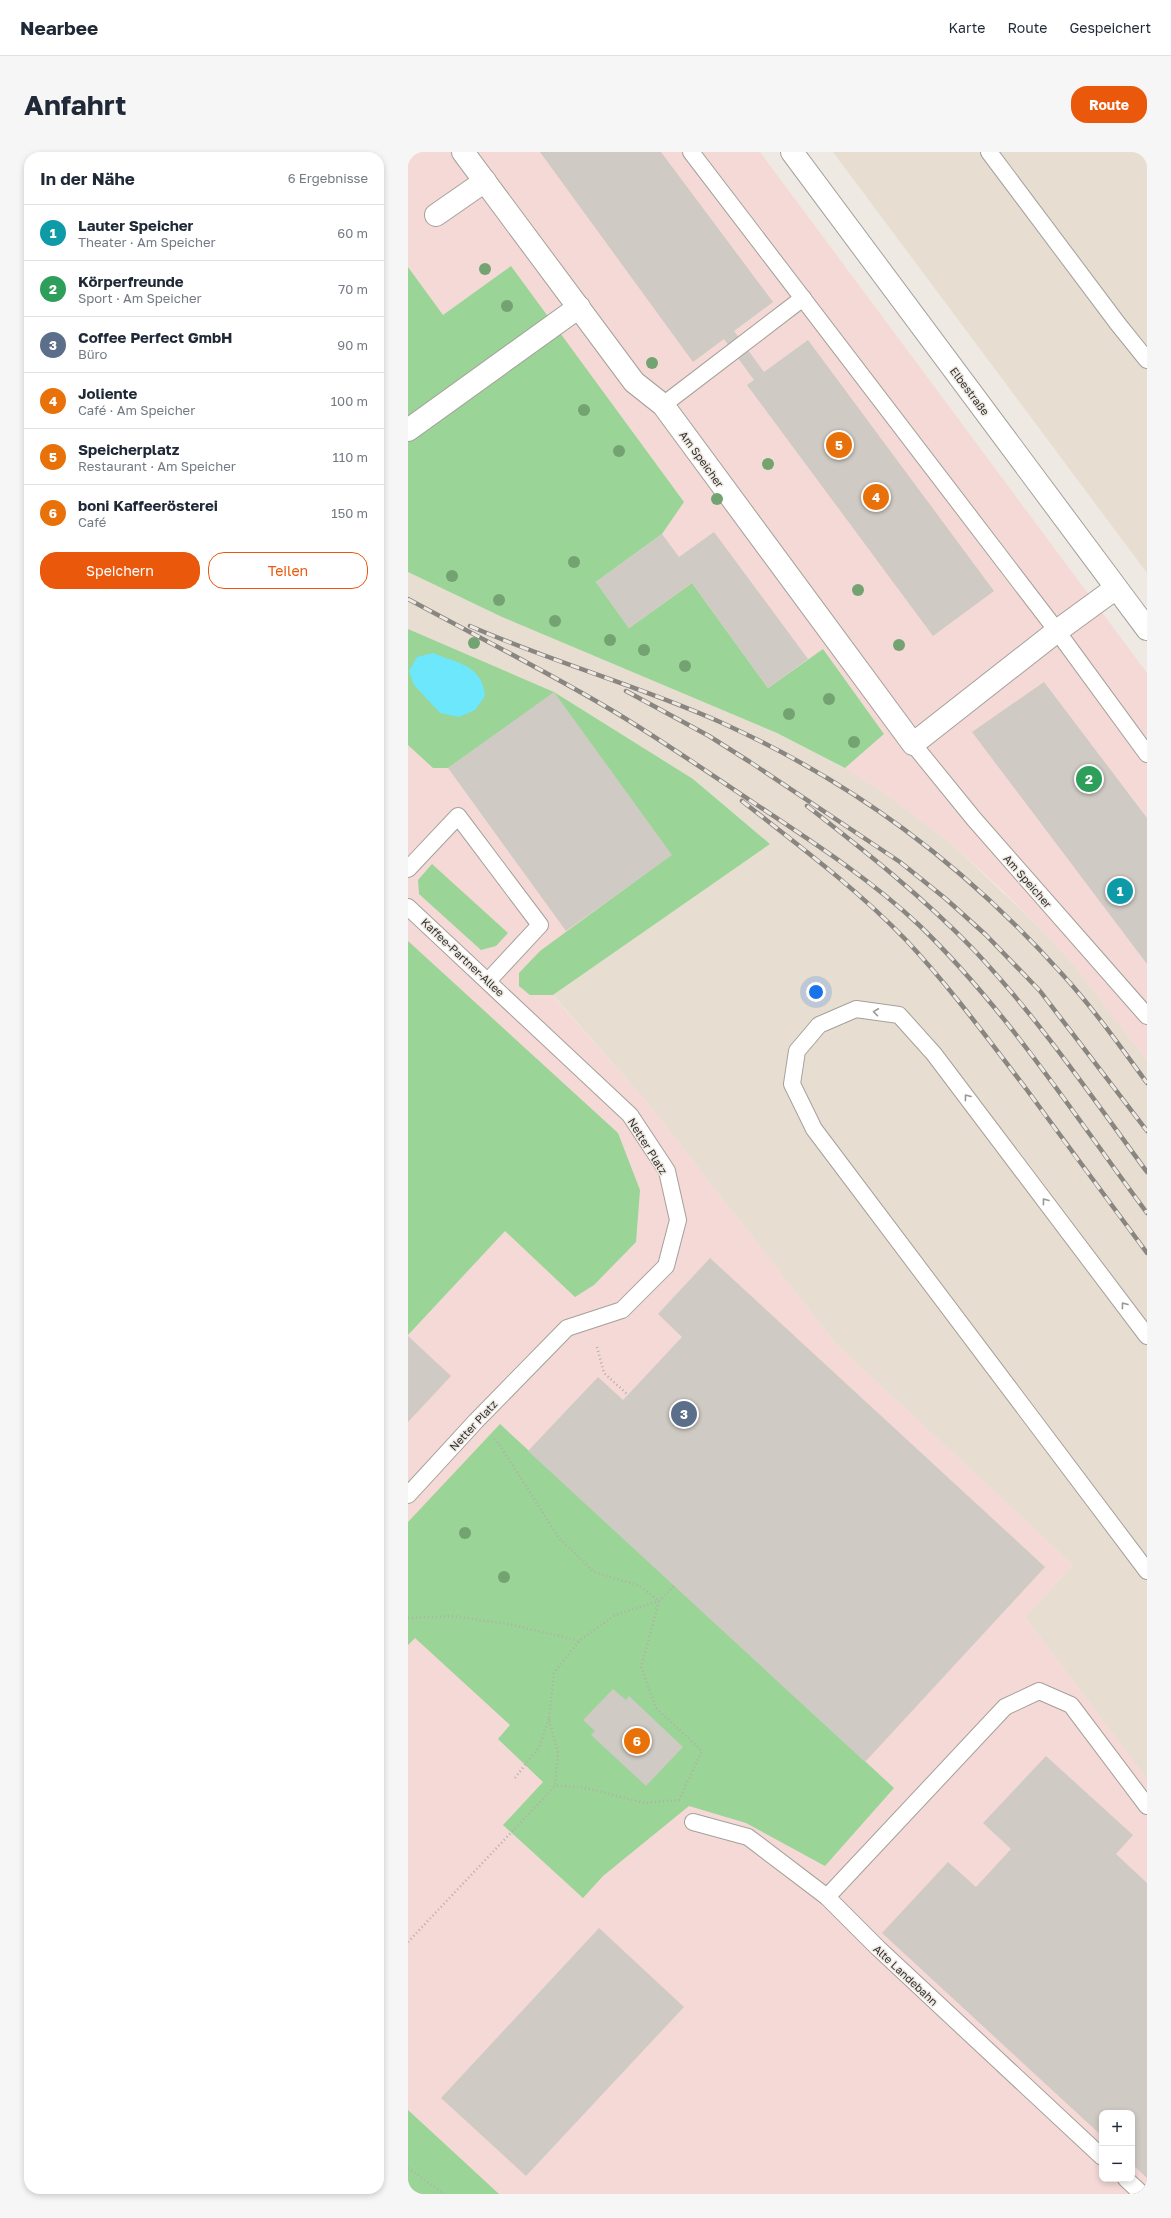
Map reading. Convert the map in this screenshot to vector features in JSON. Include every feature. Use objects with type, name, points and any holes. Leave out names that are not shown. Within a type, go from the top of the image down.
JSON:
[{"type":"street","name":"Am Speicher","points":[[463,152],[634,382],[663,406],[913,744]]},
{"type":"street","name":"Elbestraße","points":[[792,152],[1147,629]]},
{"type":"street","points":[[436,215],[484,181]]},
{"type":"street","points":[[408,430],[579,307]]},
{"type":"street","points":[[913,744],[1057,631],[1116,588]]},
{"type":"lane","points":[[692,152],[1057,631],[1147,754]]},
{"type":"lane","points":[[989,152],[1118,324],[1147,360]]},
{"type":"lane","points":[[663,406],[802,298]]},
{"type":"lane","name":"Am Speicher","points":[[913,744],[974,819],[1147,1016]]},
{"type":"lane","points":[[408,869],[458,816],[540,925],[488,980]]},
{"type":"lane","name":"Kaffee-Partner-Allee","points":[[408,907],[517,1008]]},
{"type":"lane","name":"Netter Platz","points":[[408,1495],[476,1421],[567,1328],[622,1310],[666,1266],[678,1220],[667,1171],[630,1115],[517,1008]]},
{"type":"lane","points":[[1147,1336],[934,1054],[899,1015],[856,1009],[819,1025],[797,1051],[792,1084],[814,1129],[1147,1571]]},
{"type":"lane","points":[[827,1897],[1005,1707],[1039,1692],[1071,1705],[1147,1806]]},
{"type":"lane","name":"Alte Landebahn","points":[[692,1822],[748,1837],[827,1897],[878,1948],[1099,2154]]},
{"type":"lane","points":[[1129,2182],[1142,2194]]},
{"type":"path","points":[[590,1321],[604,1373],[628,1395]]},
{"type":"path","points":[[476,1421],[500,1444],[558,1538],[594,1572],[640,1586],[659,1601]]},
{"type":"path","points":[[515,1778],[539,1747],[549,1719],[554,1673],[579,1641],[615,1615],[659,1601],[674,1586]]},
{"type":"path","points":[[555,1786],[582,1787],[644,1803],[679,1800],[702,1751],[656,1708],[641,1667],[659,1601]]},
{"type":"path","points":[[408,1618],[454,1616],[514,1624],[579,1641]]},
{"type":"path","points":[[408,1942],[555,1786],[558,1753],[549,1719]]},
{"type":"path","points":[[408,2168],[444,2194]]},
{"type":"shaded area","points":[[408,152],[760,152],[1147,673],[1147,1061],[1077,969],[1040,928],[1000,888],[954,846],[891,798],[845,768],[884,734],[823,649],[768,688],[692,583],[629,628],[596,582],[662,534],[684,502],[511,267],[443,315],[408,267]]},
{"type":"shaded area","points":[[833,152],[1147,152],[1147,573]]},
{"type":"shaded area","points":[[408,572],[502,617],[777,733],[845,768],[891,798],[954,846],[1040,928],[1077,969],[1147,1061],[1147,1779],[1025,1617],[1073,1565],[836,1344],[651,1107],[553,995],[770,844],[693,779],[554,692],[408,629]]},
{"type":"shaded area","points":[[408,629],[529,680],[693,779],[553,996],[651,1107],[836,1344],[1073,1565],[1025,1617],[1147,1779],[1147,2194],[408,2194]]},
{"type":"green space","points":[[511,266],[684,502],[662,534],[596,582],[629,628],[692,583],[768,688],[823,649],[884,734],[845,768],[777,733],[502,617],[408,572],[408,267],[443,315]]},
{"type":"green space","points":[[408,629],[554,692],[693,779],[770,844],[553,995],[530,995],[519,986],[519,973],[540,951],[671,855],[554,693],[448,768],[433,768],[408,745]]},
{"type":"green space","points":[[432,864],[508,933],[496,946],[481,950],[419,894],[418,880]]},
{"type":"green space","points":[[408,941],[618,1133],[640,1190],[636,1242],[594,1285],[575,1297],[505,1231],[408,1335]]},
{"type":"green space","points":[[500,1424],[894,1788],[825,1866],[746,1823],[689,1806],[603,1876],[583,1898],[503,1825],[543,1782],[498,1739],[510,1725],[415,1638],[408,1645],[408,1522]]},
{"type":"green space","points":[[408,2110],[499,2194],[408,2194]]},
{"type":"water","points":[[433,653],[468,667],[479,678],[483,686],[485,696],[475,710],[459,717],[440,713],[414,685],[409,671],[417,657]]},
{"type":"building","points":[[540,152],[661,152],[773,302],[734,331],[764,372],[808,340],[994,591],[933,636],[747,385],[754,380],[724,339],[693,362]]},
{"type":"building","points":[[714,532],[808,659],[768,688],[692,583],[629,628],[596,582],[662,534],[679,557]]},
{"type":"building","points":[[1044,682],[1147,818],[1147,964],[972,732]]},
{"type":"building","points":[[554,692],[672,855],[566,931],[448,768]]},
{"type":"building","points":[[710,1258],[1045,1567],[865,1762],[528,1451],[598,1377],[623,1400],[682,1337],[658,1314]]},
{"type":"building","points":[[408,1336],[451,1376],[408,1422]]},
{"type":"building","points":[[613,1689],[626,1700],[629,1696],[683,1747],[646,1786],[591,1735],[595,1731],[583,1720]]},
{"type":"building","points":[[1046,1756],[1133,1835],[1116,1854],[1147,1883],[1147,2178],[1135,2167],[1135,2110],[1099,2110],[1099,2133],[882,1933],[948,1862],[976,1887],[1011,1849],[983,1823]]},
{"type":"building","points":[[599,1928],[684,2007],[526,2176],[441,2098]]},
{"type":"railway","points":[[408,599],[514,655],[635,725],[818,846],[880,891],[919,925],[951,958],[1011,1028],[1039,1064],[1147,1213]]},
{"type":"railway","points":[[470,626],[720,722],[769,746],[816,772],[861,800],[946,862],[986,897],[1024,934],[1085,1000],[1147,1083]]},
{"type":"railway","points":[[626,691],[709,736],[750,762],[900,862],[946,899],[986,935],[1040,991],[1147,1131]]},
{"type":"railway","points":[[742,801],[847,885],[906,940],[953,995],[998,1052],[1147,1253]]},
{"type":"railway","points":[[807,806],[872,857],[935,911],[974,950],[998,976],[1042,1030],[1147,1172]]},
{"type":"place","name":"Speicherplatz","points":[[839,445]]},
{"type":"place","name":"Joliente","points":[[876,497]]},
{"type":"place","name":"Körperfreunde","points":[[1089,779]]},
{"type":"place","name":"Lauter Speicher","points":[[1120,891]]},
{"type":"place","name":"Coffee Perfect GmbH","points":[[684,1414]]},
{"type":"place","name":"boni Kaffeerösterei","points":[[637,1741]]}]
